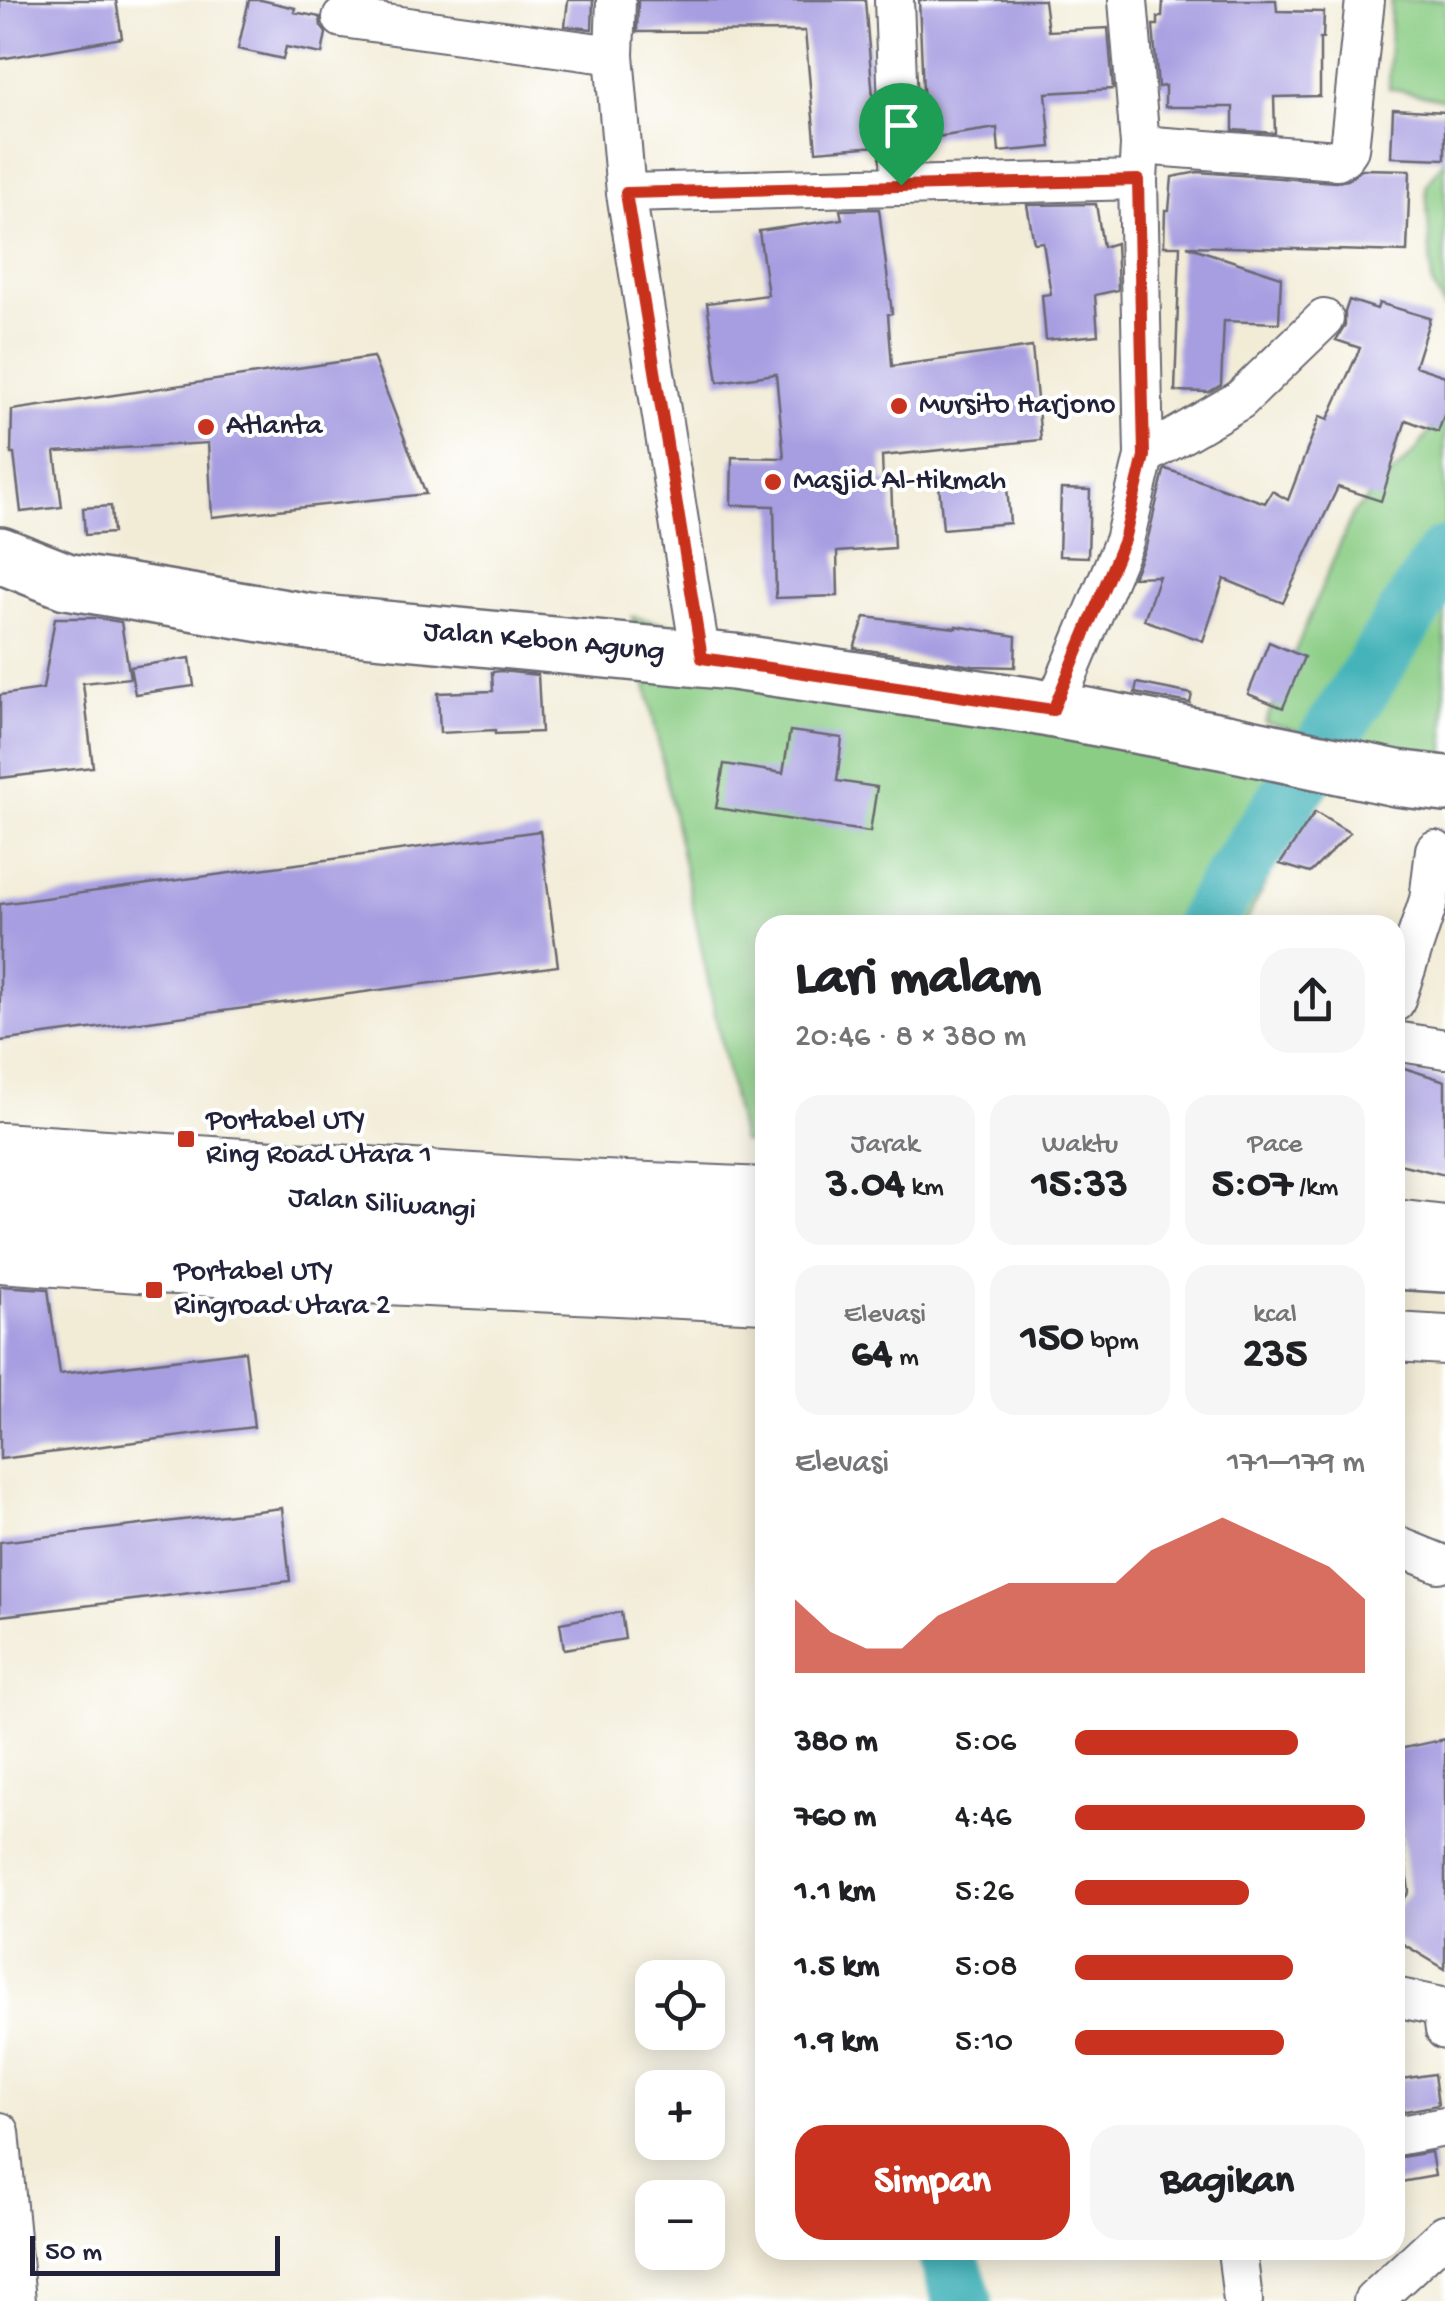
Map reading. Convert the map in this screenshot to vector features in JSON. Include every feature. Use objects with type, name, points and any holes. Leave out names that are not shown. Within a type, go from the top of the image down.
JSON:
[{"type":"main road","name":"Jalan Kebon Agung","points":[[0,555],[66,581],[310,622],[702,658],[1053,710],[1420,781]]},
{"type":"main road","name":"Jalan Siliwangi","points":[[0,1177],[533,1199],[755,1263]]},
{"type":"main road","name":"Jalan Siliwangi","points":[[0,1219],[594,1258],[755,1229]]},
{"type":"main road","points":[[438,1250],[507,1286],[551,1268],[594,1258]]},
{"type":"main road","points":[[1405,1262],[1445,1264]]},
{"type":"main road","points":[[1405,1292],[1445,1294]]},
{"type":"street","points":[[616,0],[614,55],[626,193],[702,658]]},
{"type":"street","points":[[894,0],[901,185]]},
{"type":"street","points":[[1053,710],[1124,540],[1144,456],[1139,162],[1128,0]]},
{"type":"street","points":[[626,193],[935,186],[1139,162],[1337,160],[1349,148],[1365,0]]},
{"type":"street","points":[[342,18],[383,11],[614,55]]},
{"type":"street","points":[[1144,456],[1240,400],[1324,319]]},
{"type":"street","points":[[1405,972],[1429,900],[1434,850]]},
{"type":"street","points":[[1405,1043],[1445,1049]]},
{"type":"street","points":[[0,1147],[533,1199]]},
{"type":"street","points":[[0,1258],[507,1286],[691,1242],[755,1199]]},
{"type":"street","points":[[1405,1225],[1445,1230]]},
{"type":"street","points":[[691,1242],[755,1290]]},
{"type":"street","points":[[1405,1338],[1445,1340]]},
{"type":"street","points":[[1405,1550],[1443,1571]]},
{"type":"street","points":[[1405,2001],[1444,2015]]},
{"type":"street","points":[[1405,2134],[1445,2127]]},
{"type":"street","points":[[0,2132],[16,2301]]},
{"type":"street","points":[[1373,2301],[1445,2234]]},
{"type":"street","points":[[1239,2260],[1244,2301]]},
{"type":"green space","points":[[1391,0],[1445,0],[1445,100],[1389,88]]},
{"type":"green space","points":[[1445,159],[1445,310],[1432,284],[1426,186]]},
{"type":"green space","points":[[1445,409],[1445,754],[1347,743],[1265,723],[1353,513],[1416,451]]},
{"type":"green space","points":[[632,617],[1327,763],[1249,915],[755,915],[755,1143],[742,1142]]},
{"type":"building","points":[[0,0],[116,0],[122,38],[0,59]]},
{"type":"building","points":[[249,0],[320,17],[326,33],[322,54],[286,47],[283,59],[238,49]]},
{"type":"building","points":[[568,0],[593,0],[592,29],[565,26]]},
{"type":"building","points":[[638,0],[865,0],[877,146],[816,151],[805,31],[637,32]]},
{"type":"building","points":[[919,0],[1044,0],[1048,31],[1108,28],[1113,89],[1046,93],[1051,147],[999,152],[997,128],[930,138],[923,90]]},
{"type":"building","points":[[1163,0],[1276,0],[1277,11],[1324,12],[1320,96],[1274,97],[1275,133],[1233,130],[1233,107],[1165,107],[1165,86],[1158,87],[1153,25],[1158,25],[1158,17],[1162,17]]},
{"type":"building","points":[[1393,109],[1445,112],[1445,159],[1391,157]]},
{"type":"building","points":[[1362,169],[1410,170],[1407,252],[1187,246],[1281,277],[1279,323],[1224,321],[1221,385],[1209,392],[1175,391],[1180,246],[1164,246],[1165,210],[1169,210],[1172,177],[1198,172],[1335,182],[1348,180]]},
{"type":"building","points":[[1096,204],[1103,247],[1116,243],[1118,290],[1095,295],[1098,335],[1046,340],[1042,295],[1051,294],[1043,242],[1034,243],[1027,205]]},
{"type":"building","points":[[879,209],[892,313],[888,314],[892,366],[1032,347],[1041,440],[882,456],[883,482],[891,482],[894,548],[837,552],[838,596],[776,598],[774,506],[731,505],[732,457],[784,458],[776,374],[718,382],[707,303],[768,295],[759,231],[842,219],[840,210]]},
{"type":"building","points":[[1349,300],[1377,309],[1379,303],[1430,318],[1415,366],[1445,376],[1445,413],[1438,432],[1406,420],[1381,501],[1338,487],[1283,603],[1224,579],[1203,641],[1144,620],[1159,576],[1133,577],[1146,546],[1164,471],[1265,503],[1272,491],[1288,500],[1320,416],[1328,419],[1360,348],[1336,340],[1345,326]]},
{"type":"building","name":"Atlanta","points":[[373,357],[426,494],[212,517],[208,443],[55,452],[62,507],[21,512],[11,454],[12,410]]},
{"type":"building","points":[[939,484],[1007,487],[1010,523],[943,529]]},
{"type":"building","points":[[1061,489],[1090,490],[1088,557],[1059,556]]},
{"type":"building","points":[[111,506],[113,533],[85,535],[83,508]]},
{"type":"building","points":[[865,617],[1016,636],[1015,667],[973,666],[854,648]]},
{"type":"building","points":[[55,618],[121,622],[130,678],[83,683],[93,767],[0,778],[0,695],[43,689]]},
{"type":"building","points":[[1269,642],[1304,657],[1283,708],[1248,694]]},
{"type":"building","points":[[190,658],[194,686],[135,694],[130,667]]},
{"type":"building","points":[[492,672],[538,675],[541,732],[440,733],[438,693],[493,691]]},
{"type":"building","points":[[1137,683],[1192,694],[1190,703],[1135,693]]},
{"type":"building","points":[[790,731],[842,738],[837,781],[877,787],[870,832],[716,808],[724,764],[783,773]]},
{"type":"building","points":[[1315,812],[1350,833],[1310,873],[1280,864]]},
{"type":"building","points":[[540,831],[558,966],[0,1041],[0,904]]},
{"type":"building","points":[[1405,1068],[1445,1081],[1445,1175],[1405,1165]]},
{"type":"building","points":[[0,1286],[48,1289],[60,1374],[245,1351],[254,1427],[0,1459]]},
{"type":"building","points":[[282,1508],[290,1581],[0,1616],[0,1542]]},
{"type":"building","points":[[621,1612],[625,1639],[564,1649],[560,1623]]},
{"type":"building","points":[[1445,1739],[1445,1969],[1405,1945],[1405,1898],[1409,1892],[1405,1860],[1405,1748]]},
{"type":"building","points":[[1434,2074],[1438,2105],[1405,2111],[1405,2078]]},
{"type":"building","points":[[1431,2152],[1435,2176],[1405,2181],[1405,2156]]},
{"type":"waterway","points":[[1210,915],[1445,556]]},
{"type":"waterway","points":[[949,2260],[963,2301]]},
{"type":"place","name":"Mursito Harjono","points":[[899,406]]},
{"type":"place","name":"Atlanta","points":[[206,427]]},
{"type":"place","name":"Masjid Al-Hikmah","points":[[773,482]]},
{"type":"place","name":"Portabel UTY Ring Road Utara 1","points":[[186,1139]]},
{"type":"place","name":"Portabel UTY Ringroad Utara 2","points":[[154,1290]]},
{"type":"route","points":[[1138,180],[1144,456],[1124,540],[1053,710],[702,658],[626,193],[901,185],[1138,180]]}]
